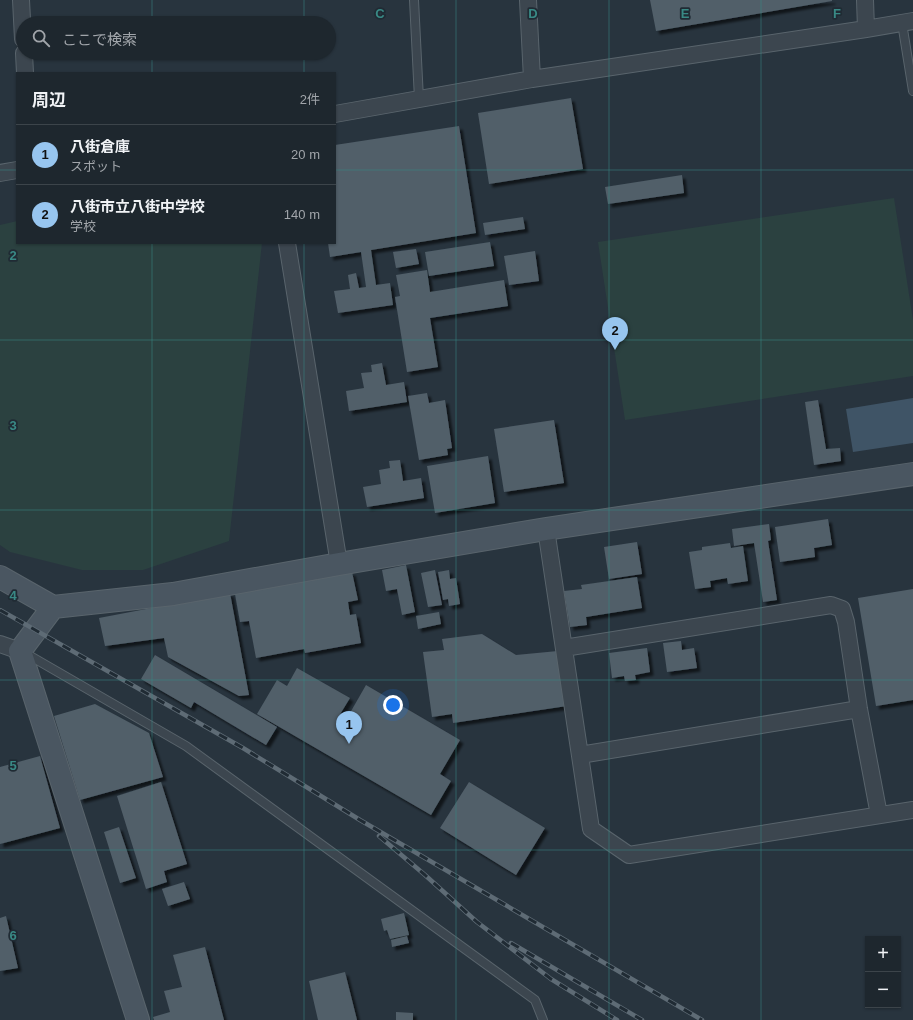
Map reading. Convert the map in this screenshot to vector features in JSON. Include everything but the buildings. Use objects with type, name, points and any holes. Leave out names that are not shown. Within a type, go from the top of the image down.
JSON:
[{"type":"street","points":[[21,0],[22,16]]},
{"type":"street","points":[[528,0],[532,79]]},
{"type":"street","points":[[865,0],[866,29]]},
{"type":"street","points":[[336,114],[532,79],[907,22]]},
{"type":"street","points":[[24,60],[25,72]]},
{"type":"street","points":[[0,173],[16,170]]},
{"type":"street","points":[[287,244],[339,564]]},
{"type":"street","points":[[0,577],[53,607],[173,594],[546,529],[913,474]]},
{"type":"street","points":[[546,529],[591,829],[629,855],[913,810]]},
{"type":"street","points":[[564,648],[831,605],[842,609],[846,622],[859,709],[879,815]]},
{"type":"street","points":[[20,651],[53,607]]},
{"type":"street","points":[[0,644],[20,651]]},
{"type":"street","points":[[20,651],[138,1020]]},
{"type":"street","points":[[580,755],[859,709]]},
{"type":"lane","points":[[414,0],[419,99]]},
{"type":"lane","points":[[907,22],[913,91]]},
{"type":"lane","points":[[20,651],[186,746],[535,1000],[543,1020]]},
{"type":"green space","points":[[894,198],[913,320],[913,376],[625,420],[598,242]]},
{"type":"green space","points":[[16,221],[16,244],[262,244],[229,541],[143,570],[82,570],[10,552],[0,545],[0,225]]},
{"type":"water","points":[[913,398],[913,443],[853,452],[846,409]]},
{"type":"railway","points":[[0,610],[243,748],[360,820],[702,1020]]},
{"type":"railway","points":[[379,836],[477,922],[551,979],[617,1020]]},
{"type":"railway","points":[[511,943],[642,1020]]},
{"type":"place","name":"八街市立八街中学校","points":[[615,350]]},
{"type":"place","name":"八街倉庫","points":[[349,744]]}]
